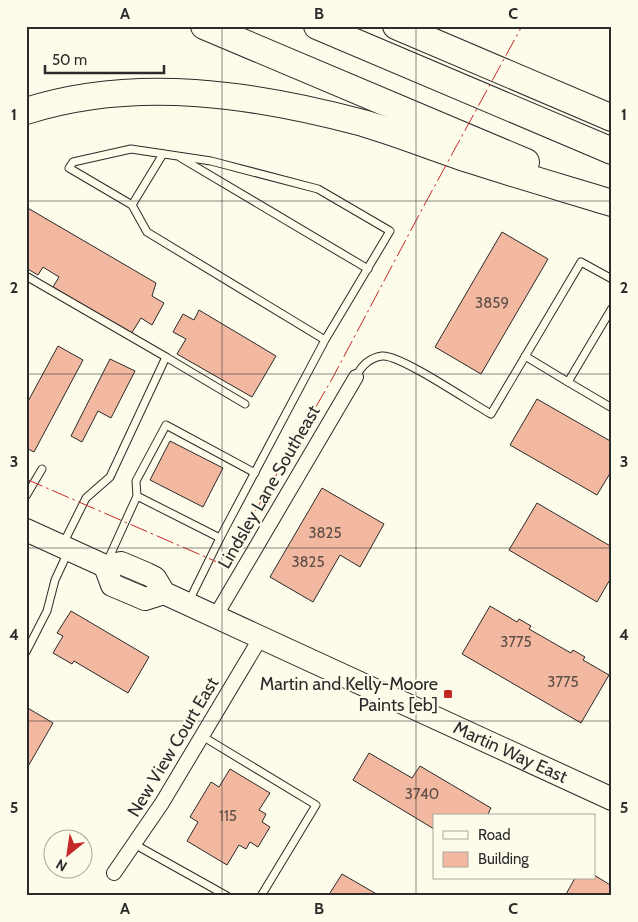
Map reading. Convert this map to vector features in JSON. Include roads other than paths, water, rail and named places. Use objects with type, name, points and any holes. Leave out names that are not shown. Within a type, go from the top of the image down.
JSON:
[{"type":"highway","points":[[204,26],[612,198]]},
{"type":"highway","points":[[317,26],[612,151]]},
{"type":"highway","points":[[396,26],[612,118]]},
{"type":"highway","points":[[26,111],[80,98],[133,93],[167,92],[241,97],[363,124],[474,161],[612,203]]},
{"type":"main road","name":"Martin Way East","points":[[26,530],[106,566],[121,563],[155,578],[164,593],[612,799]]},
{"type":"street","name":"Lindsley Lane Southeast","points":[[215,617],[356,377]]},
{"type":"street","name":"New View Court East","points":[[114,873],[162,803],[261,638]]},
{"type":"lane","points":[[187,604],[325,340],[390,231],[318,189],[211,161],[131,149],[73,162],[69,168],[132,205],[147,232],[325,340]]},
{"type":"lane","points":[[132,205],[163,154]]},
{"type":"lane","points":[[176,156],[368,269]]},
{"type":"lane","points":[[356,377],[361,366],[366,362],[383,356],[400,360],[491,414],[581,262],[612,279]]},
{"type":"lane","points":[[26,276],[245,404]]},
{"type":"lane","points":[[568,382],[612,308]]},
{"type":"lane","points":[[525,356],[612,408]]},
{"type":"lane","points":[[27,650],[47,611],[65,548],[86,498],[110,477],[166,357]]},
{"type":"lane","points":[[106,566],[137,496],[136,481],[166,425],[255,473]]},
{"type":"lane","points":[[26,496],[42,469]]},
{"type":"lane","points":[[137,496],[220,538]]},
{"type":"lane","points":[[202,736],[316,805],[260,896]]},
{"type":"lane","points":[[134,844],[227,896]]},
{"type":"place","name":"Martin and Kelly-Moore Paints [eb]","points":[[448,694]]}]
